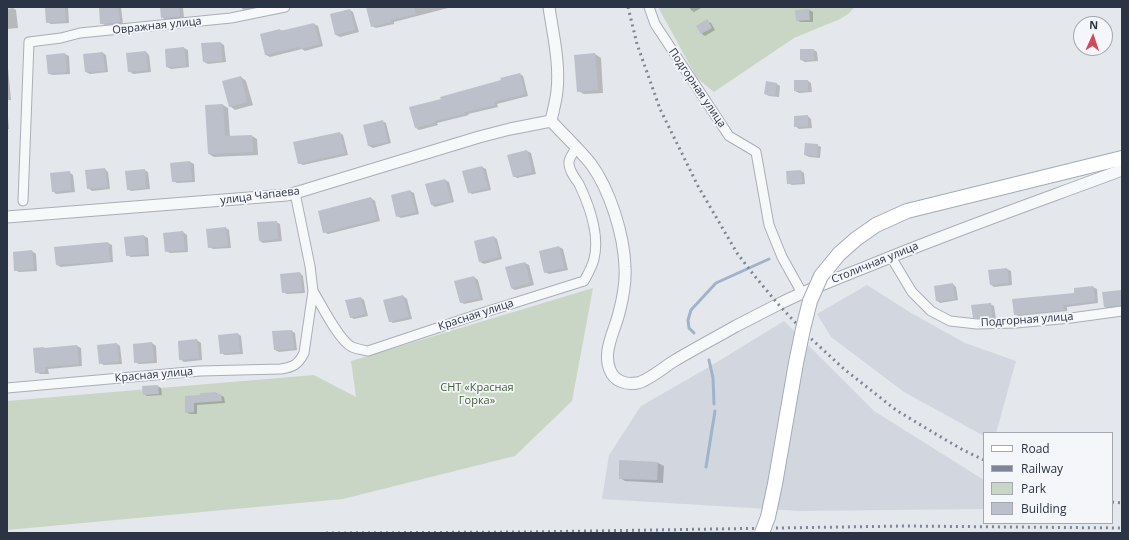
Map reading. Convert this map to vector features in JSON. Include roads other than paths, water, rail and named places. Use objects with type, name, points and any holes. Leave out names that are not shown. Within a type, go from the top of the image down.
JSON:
[{"type":"main road","points":[[762,533],[768,517],[775,484],[802,329],[810,300],[821,276],[839,254],[856,239],[876,225],[907,211],[1122,158]]},
{"type":"street","name":"Овражная улица","points":[[23,201],[28,42],[62,38],[80,33],[231,18],[285,7]]},
{"type":"street","points":[[549,7],[557,56],[558,73],[557,91],[551,121],[576,148]]},
{"type":"street","name":"Подгорная улица","points":[[649,7],[655,24],[729,136],[756,152],[769,225],[782,257],[802,293]]},
{"type":"street","name":"улица Чапаева","points":[[7,218],[295,194],[479,136],[551,121]]},
{"type":"street","name":"Столичная улица","points":[[576,148],[591,164],[604,186],[615,215],[622,243],[625,267],[624,289],[619,314],[609,345],[607,360],[610,371],[616,379],[624,383],[632,384],[641,382],[730,330],[802,293],[914,247],[1122,170]]},
{"type":"street","name":"Красная улица","points":[[313,291],[332,325],[343,340],[352,347],[368,351],[584,281],[591,269],[596,242],[592,220],[586,200],[570,168],[569,162],[576,148]]},
{"type":"street","points":[[295,194],[310,266],[313,291]]},
{"type":"street","name":"Подгорная улица","points":[[891,257],[912,292],[931,311],[950,321],[977,324],[1016,323],[1122,312]]},
{"type":"street","name":"Красная улица","points":[[7,388],[200,371],[280,369],[291,367],[300,361],[304,353],[313,291]]},
{"type":"waterway","points":[[694,333],[689,328],[688,320],[691,310],[716,283],[769,259]]},
{"type":"waterway","points":[[709,360],[713,378],[714,404]]},
{"type":"waterway","points":[[706,467],[715,411]]},
{"type":"railway","points":[[628,7],[637,44],[660,109],[698,186],[737,253],[753,274],[807,335],[844,369],[896,410],[963,450],[983,460]]},
{"type":"railway","points":[[1113,502],[1122,503]]},
{"type":"railway","points":[[326,533],[527,532],[904,526],[1122,528]]},
{"type":"park label","name":"СНТ «Красная Горка»","points":[[477,394]]}]
